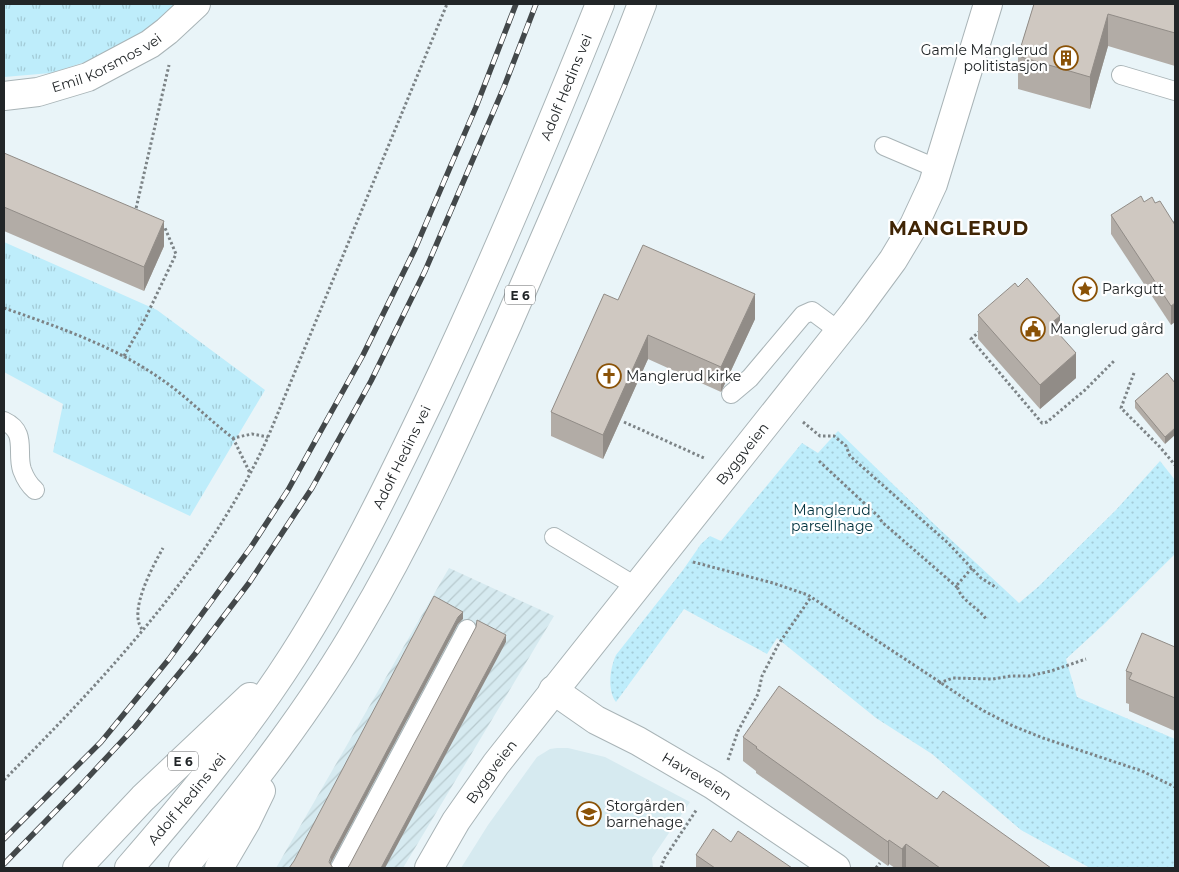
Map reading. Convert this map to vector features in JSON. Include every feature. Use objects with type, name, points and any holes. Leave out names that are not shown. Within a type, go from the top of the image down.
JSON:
[{"type":"main road","name":"Emil Korsmos vei","points":[[4,96],[38,92],[88,77],[150,44],[196,4]]},
{"type":"main road","name":"Adolf Hedins vei","points":[[130,868],[206,778],[255,712],[292,657],[351,558],[438,383],[524,191],[600,4]]},
{"type":"main road","name":"E 6","points":[[183,868],[236,804],[288,736],[362,621],[423,505],[512,312],[594,124],[642,4]]},
{"type":"main road","name":"Byggveien","points":[[429,868],[456,821],[496,764],[729,471],[893,260],[914,225],[938,169],[988,4]]},
{"type":"main road","name":"E 6","points":[[77,868],[143,798],[292,657]]},
{"type":"main road","name":"Havreveien","points":[[553,690],[596,720],[713,785],[836,868]]},
{"type":"main road","name":"E 6","points":[[220,868],[246,822],[288,736]]},
{"type":"lane","points":[[1121,75],[1175,91]]},
{"type":"lane","points":[[884,146],[938,169]]},
{"type":"lane","points":[[730,394],[750,378],[803,315],[812,311],[839,331]]},
{"type":"lane","points":[[4,421],[15,429],[21,443],[21,469],[30,486],[35,490]]},
{"type":"lane","points":[[554,537],[637,587]]},
{"type":"lane","points":[[340,868],[467,630]]},
{"type":"path","points":[[4,780],[89,691],[142,629],[214,533],[240,492],[268,437],[447,4]]},
{"type":"path","points":[[135,214],[170,58]]},
{"type":"path","points":[[124,356],[176,254],[165,228],[157,225]]},
{"type":"path","points":[[4,308],[54,326],[124,356],[163,380],[210,421],[233,438],[250,473]]},
{"type":"path","points":[[985,327],[971,339],[1042,423],[1047,422],[1070,403],[1114,361]]},
{"type":"path","points":[[1134,373],[1121,408],[1160,446],[1175,465]]},
{"type":"path","points":[[796,416],[820,436],[834,436],[846,446],[850,456],[948,543],[981,578],[997,588]]},
{"type":"path","points":[[624,422],[729,471]]},
{"type":"path","points":[[233,438],[252,434],[268,437]]},
{"type":"path","points":[[819,461],[882,522],[958,588],[970,605],[986,618]]},
{"type":"path","points":[[142,629],[138,624],[137,617],[145,582],[162,548]]},
{"type":"path","points":[[688,560],[773,583],[811,597],[982,710],[1013,726],[1052,742],[1142,770],[1175,786]]},
{"type":"path","points":[[958,588],[957,585],[972,568]]},
{"type":"path","points":[[726,763],[738,731],[758,694],[762,676],[778,645],[811,597]]},
{"type":"path","points":[[939,683],[953,678],[993,679],[1029,676],[1051,672],[1086,659]]},
{"type":"path","points":[[662,868],[664,859],[702,802]]},
{"type":"path","points":[[876,868],[880,863]]},
{"type":"shaded area","points":[[449,568],[554,616],[403,868],[276,868]]},
{"type":"shaded area","name":"Storgården barnehage","points":[[568,748],[605,757],[690,802],[652,858],[653,868],[461,868],[488,825],[537,757],[550,749]]},
{"type":"green space","points":[[4,4],[179,4],[151,29],[107,55],[51,73],[4,77]]},
{"type":"green space","points":[[4,242],[157,310],[265,390],[190,516],[53,452],[63,404],[4,372]]},
{"type":"green space","name":"Manglerud parsellhage","points":[[838,431],[1019,603],[1038,587],[1116,510],[1160,461],[1175,480],[1175,554],[1066,659],[1077,697],[1175,739],[1175,868],[1090,868],[1021,830],[932,754],[876,718],[777,638],[767,654],[684,609],[616,702],[611,691],[610,679],[616,655],[683,570],[701,544],[710,536],[721,541],[802,443],[818,453]]},
{"type":"building","points":[[1034,4],[1175,4],[1175,33],[1108,14],[1090,77],[1018,56]]},
{"type":"building","points":[[4,153],[164,221],[144,267],[4,207]]},
{"type":"building","points":[[1141,196],[1144,202],[1152,197],[1155,203],[1160,201],[1175,225],[1175,303],[1171,306],[1111,215]]},
{"type":"building","name":"Manglerud kirke","points":[[643,245],[755,294],[721,367],[648,335],[603,435],[551,412],[604,294],[618,300]]},
{"type":"building","points":[[1027,278],[1060,316],[1050,324],[1076,353],[1040,385],[978,315],[1015,283],[1018,287]]},
{"type":"building","points":[[1167,373],[1175,383],[1175,428],[1165,437],[1135,401]]},
{"type":"building","points":[[434,596],[463,612],[458,617],[331,856],[329,862],[333,868],[289,868],[294,861]]},
{"type":"building","points":[[477,620],[506,635],[381,868],[347,868],[476,627]]},
{"type":"building","points":[[1142,633],[1175,647],[1175,698],[1129,679],[1132,673],[1126,671]]},
{"type":"building","points":[[779,686],[937,799],[943,791],[1051,868],[940,868],[906,844],[902,849],[889,840],[888,842],[743,737]]},
{"type":"building","points":[[713,829],[731,842],[738,831],[792,868],[715,868],[696,855]]},
{"type":"railway","points":[[4,839],[101,742],[169,659],[251,547],[288,490],[363,355],[415,249],[476,107],[516,4]]},
{"type":"railway","points":[[4,864],[135,727],[195,654],[249,583],[312,488],[371,381],[425,271],[504,87],[536,4]]},
{"type":"place","name":"Gamle Manglerud politistasjon","points":[[1066,58]]},
{"type":"place","name":"Parkgutt","points":[[1085,289]]},
{"type":"place","name":"Manglerud gård","points":[[1033,329]]},
{"type":"place","name":"Manglerud kirke","points":[[609,376]]},
{"type":"place","name":"Storgården barnehage","points":[[589,814]]},
{"type":"district","name":"MANGLERUD","points":[[959,228]]}]
